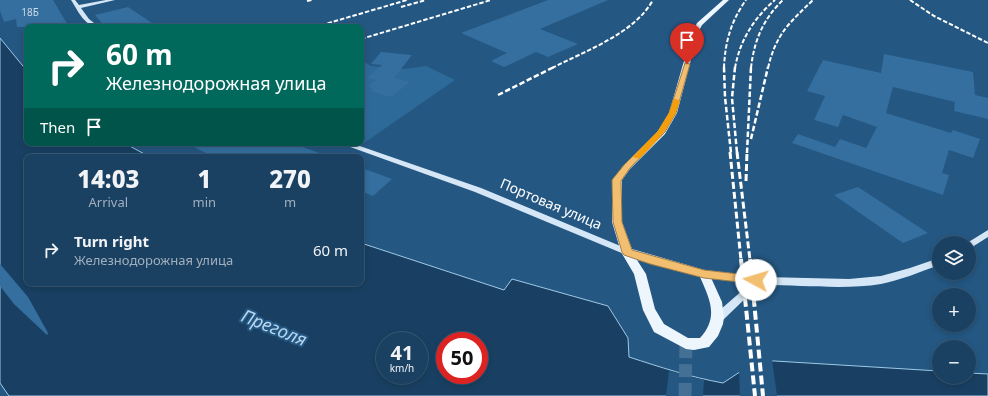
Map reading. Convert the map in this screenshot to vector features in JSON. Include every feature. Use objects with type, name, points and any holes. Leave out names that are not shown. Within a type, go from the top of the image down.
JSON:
[{"type":"main road","points":[[73,0],[87,20],[93,24]]},
{"type":"main road","points":[[78,7],[113,0]]},
{"type":"main road","points":[[704,274],[716,302],[718,319],[714,331],[704,343],[686,343],[659,328],[649,310],[640,274],[627,252],[617,222],[617,180],[627,167],[662,132],[673,113],[695,33],[699,24],[726,0]]},
{"type":"main road","name":"Портовая улица","points":[[353,146],[478,190],[627,252],[650,260],[704,274],[764,281],[849,283],[881,280],[932,264]]},
{"type":"main road","points":[[976,241],[988,233]]},
{"type":"main road","points":[[718,319],[751,287],[764,281]]},
{"type":"shaded area","points":[[364,62],[371,66],[404,69],[426,66],[455,80],[364,143]]},
{"type":"water","name":"Преголя","points":[[0,38],[24,67],[24,146],[130,146],[144,154],[24,154],[24,286],[364,286],[364,244],[504,290],[512,279],[608,306],[628,338],[629,357],[699,378],[723,383],[758,360],[932,371],[932,384],[976,384],[976,373],[988,374],[988,396],[9,396],[0,383]]},
{"type":"pier","points":[[757,358],[772,359],[777,396],[740,396],[739,370]]},
{"type":"pier","points":[[669,371],[704,380],[703,396],[666,396]]},
{"type":"building","points":[[0,0],[53,0],[67,24],[24,24],[24,27],[17,27],[16,19],[4,22],[0,11]]},
{"type":"building","points":[[548,0],[608,0],[540,29],[578,44],[548,57],[536,52],[504,67],[491,61],[507,53],[461,33]]},
{"type":"building","points":[[128,7],[154,24],[102,24],[95,15]]},
{"type":"building","points":[[381,52],[412,55],[394,78],[410,82],[391,97],[370,91],[374,88],[367,87],[376,80],[367,78],[382,65],[371,64]]},
{"type":"building","points":[[884,54],[973,72],[975,95],[988,98],[988,119],[954,111],[955,102],[893,87],[886,113],[951,133],[953,130],[980,139],[973,158],[949,150],[942,173],[949,175],[943,195],[792,143],[798,134],[835,147],[840,139],[866,148],[877,127],[843,115],[838,127],[814,120],[825,96],[807,91],[823,60],[881,73]]},
{"type":"building","points":[[192,146],[300,146],[322,154],[208,154]]},
{"type":"building","points":[[364,169],[392,179],[373,196],[364,192]]},
{"type":"building","points":[[858,187],[928,233],[903,243],[834,195]]},
{"type":"building","points":[[0,264],[28,297],[48,333],[47,335],[14,304],[0,286]]},
{"type":"tunnel","points":[[685,396],[686,343]]},
{"type":"railway","points":[[307,1],[312,0]]},
{"type":"railway","points":[[325,24],[407,0]]},
{"type":"railway","points":[[401,7],[426,0]]},
{"type":"railway","points":[[364,38],[491,0]]},
{"type":"railway","points":[[552,68],[593,48],[621,32],[634,23],[645,12],[653,0]]},
{"type":"railway","points":[[724,68],[727,41],[736,16],[746,0]]},
{"type":"railway","points":[[735,68],[740,48],[749,30],[754,22],[775,0]]},
{"type":"railway","points":[[751,68],[754,49],[761,31],[770,15],[783,0]]},
{"type":"railway","points":[[768,68],[775,46],[784,30],[813,0]]},
{"type":"railway","points":[[910,0],[934,16],[988,43]]},
{"type":"railway","points":[[735,67],[732,98],[737,153]]},
{"type":"railway","points":[[747,153],[751,67]]},
{"type":"railway","points":[[751,139],[768,67]]},
{"type":"railway","points":[[498,95],[552,68]]},
{"type":"railway","points":[[724,68],[725,97],[731,153]]},
{"type":"railway","points":[[730,152],[741,260]]},
{"type":"railway","points":[[737,152],[750,260]]},
{"type":"railway","points":[[746,181],[747,152]]},
{"type":"railway","points":[[741,259],[755,396]]},
{"type":"railway","points":[[750,259],[763,396]]},
{"type":"slow traffic","points":[[638,156],[662,132],[673,113],[676,101]]},
{"type":"route","points":[[687,64],[673,113],[662,132],[627,167],[617,180],[617,222],[627,252],[650,260],[704,274],[756,280]]}]
